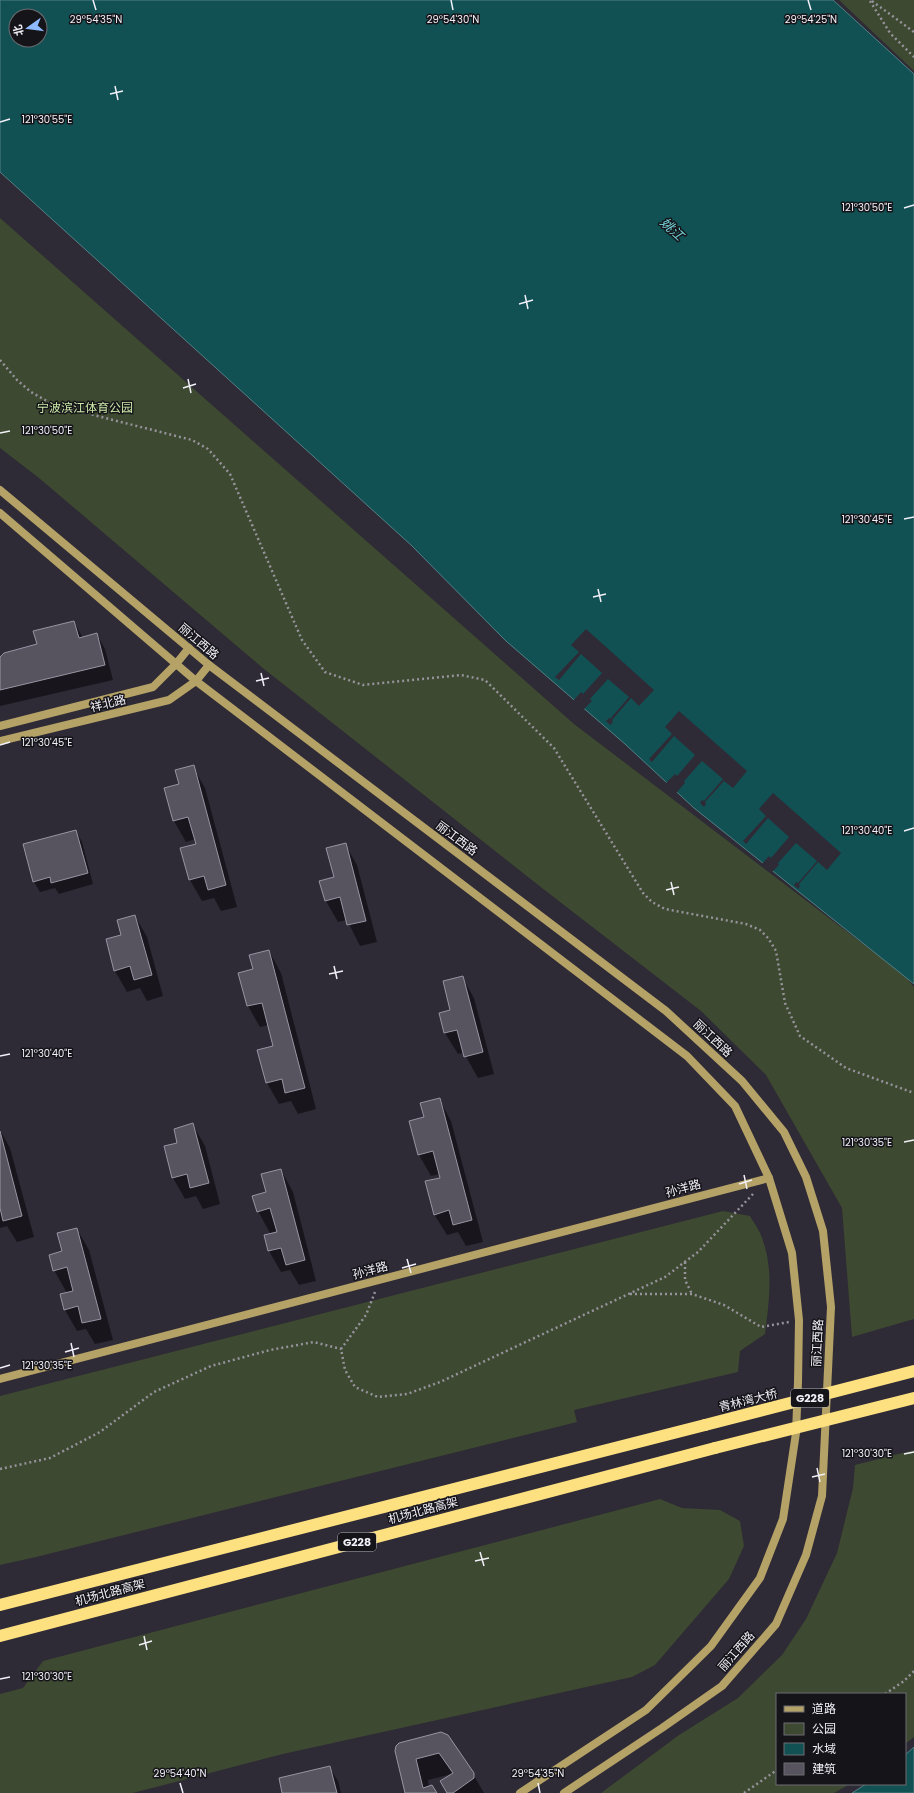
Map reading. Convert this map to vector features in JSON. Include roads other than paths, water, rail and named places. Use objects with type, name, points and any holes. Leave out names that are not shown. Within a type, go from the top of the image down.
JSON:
[{"type":"highway","name":"青林湾大桥","points":[[705,1425],[914,1371]]},
{"type":"highway","name":"机场北路高架","points":[[0,1636],[715,1448],[914,1398]]},
{"type":"highway","name":"机场北路高架","points":[[0,1605],[705,1425]]},
{"type":"main road","name":"丽江西路","points":[[0,490],[209,666],[666,1011],[742,1081],[784,1132],[806,1177],[822,1231],[831,1308],[822,1496],[806,1555],[776,1624],[722,1686],[564,1793]]},
{"type":"main road","name":"丽江西路","points":[[0,512],[196,681],[688,1056],[735,1106],[769,1178],[792,1253],[799,1320],[796,1433],[783,1519],[760,1578],[711,1646],[646,1710],[520,1793]]},
{"type":"main road","name":"祥北路","points":[[0,726],[153,687],[176,664],[188,648]]},
{"type":"main road","name":"祥北路","points":[[0,741],[168,700],[196,681],[209,666]]},
{"type":"main road","name":"孙洋路","points":[[0,1379],[769,1178]]},
{"type":"water","name":"姚江","points":[[0,0],[833,0],[914,74],[914,984],[694,808],[625,744],[506,641],[411,545],[0,172]]},
{"type":"water","points":[[914,1747],[914,1793],[852,1793],[864,1785],[906,1785],[906,1754]]},
{"type":"park label","name":"宁波滨江体育公园","points":[[85,407]]}]
